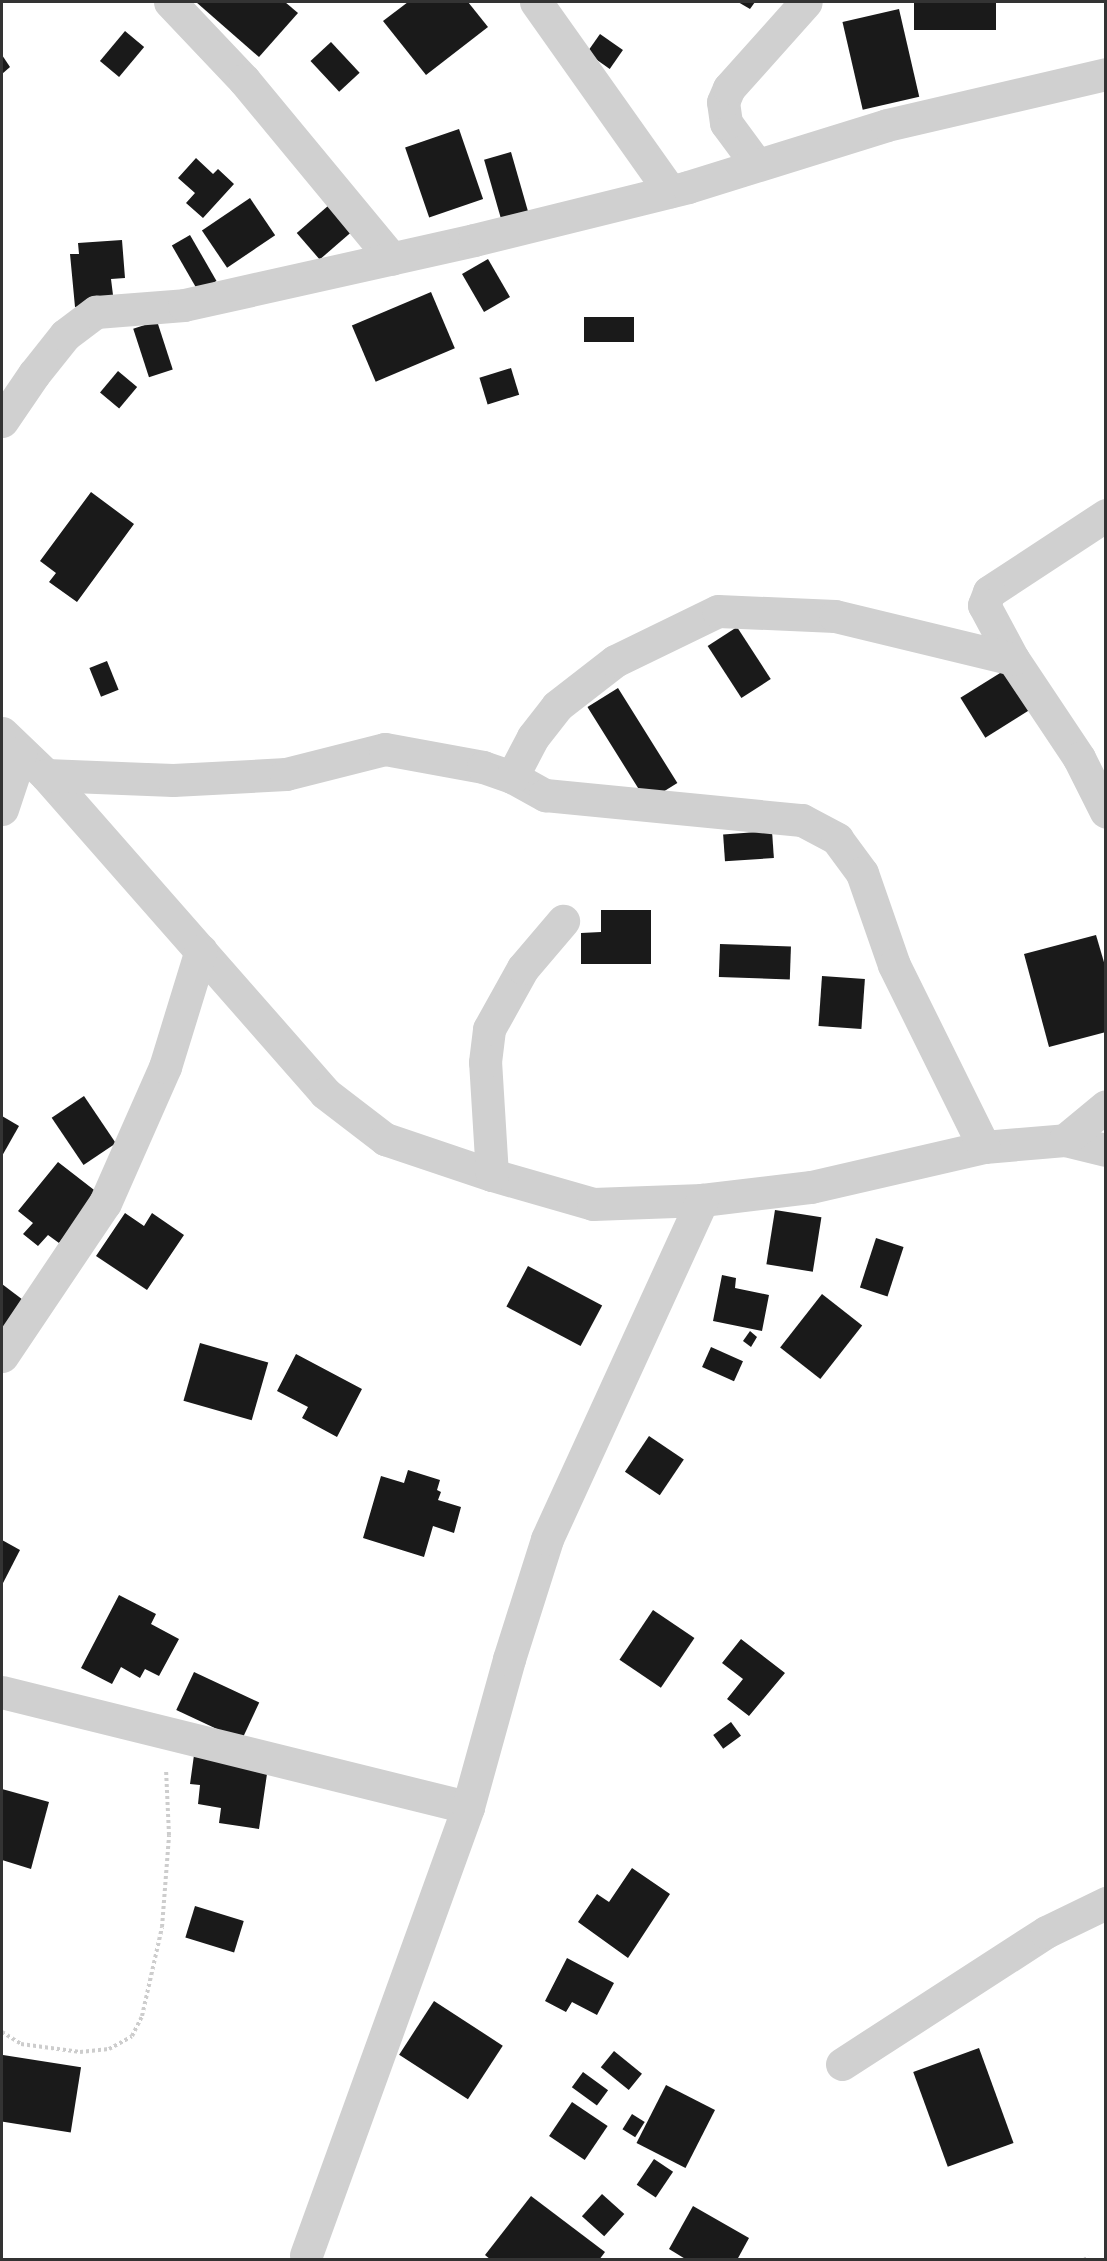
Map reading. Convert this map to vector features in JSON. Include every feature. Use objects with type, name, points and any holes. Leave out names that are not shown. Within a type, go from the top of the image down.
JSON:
[{"type":"street","points":[[170,2],[244,80],[392,259]]},
{"type":"street","points":[[536,2],[670,191]]},
{"type":"street","points":[[758,165],[726,123],[723,102],[729,88],[806,2]]},
{"type":"street","points":[[2,421],[34,374],[65,335],[96,312],[184,305],[392,259],[670,191],[887,124],[1106,74]]},
{"type":"street","points":[[1106,515],[989,592],[984,604],[1013,659],[1079,758],[1106,812]]},
{"type":"street","points":[[512,777],[533,737],[557,706],[615,661],[718,611],[835,616],[1013,659]]},
{"type":"street","points":[[11,742],[46,775],[325,1093],[386,1139],[492,1175],[593,1204],[702,1200],[811,1187],[984,1147],[1065,1140],[1106,1150]]},
{"type":"street","points":[[2,809],[11,742]]},
{"type":"street","points":[[46,775],[173,780],[286,774],[385,749],[483,767],[512,777],[545,795],[802,820],[837,839],[862,873],[894,965],[984,1147]]},
{"type":"street","points":[[492,1175],[485,1062],[489,1029],[523,968],[563,921]]},
{"type":"street","points":[[2,1356],[105,1203],[165,1067],[201,950]]},
{"type":"street","points":[[1065,1140],[1106,1106]]},
{"type":"street","points":[[306,2255],[468,1807],[509,1659],[546,1539],[702,1200]]},
{"type":"street","points":[[2,1692],[468,1807]]},
{"type":"street","points":[[842,2064],[1046,1932],[1106,1903]]},
{"type":"path","points":[[2,2032],[21,2044],[81,2052],[109,2049],[132,2036],[142,2016],[162,1927],[169,1835],[164,1733]]},
{"type":"path","points":[[1084,2259],[1089,2256]]},
{"type":"building","points":[[196,2],[285,2],[298,13],[259,57]]},
{"type":"building","points":[[408,2],[468,2],[488,27],[426,75],[383,21]]},
{"type":"building","points":[[738,2],[755,2],[750,9]]},
{"type":"building","points":[[914,2],[996,2],[996,30],[914,30]]},
{"type":"building","points":[[899,9],[919,97],[863,110],[842,22]]},
{"type":"building","points":[[125,31],[144,47],[119,77],[100,61]]},
{"type":"building","points":[[600,34],[623,50],[610,69],[587,53]]},
{"type":"building","points":[[331,42],[360,73],[339,92],[311,61]]},
{"type":"building","points":[[2,55],[10,67],[2,74]]},
{"type":"building","points":[[459,129],[483,199],[429,218],[405,148]]},
{"type":"building","points":[[511,152],[532,227],[506,235],[484,160]]},
{"type":"building","points":[[196,158],[213,174],[218,169],[234,184],[203,218],[186,203],[195,193],[178,178]]},
{"type":"building","points":[[250,198],[275,235],[227,268],[202,230]]},
{"type":"building","points":[[336,199],[359,225],[320,260],[297,233]]},
{"type":"building","points":[[190,235],[217,281],[198,291],[172,246]]},
{"type":"building","points":[[122,240],[125,278],[111,279],[114,303],[75,307],[70,254],[79,254],[78,243]]},
{"type":"building","points":[[488,259],[510,297],[484,312],[462,274]]},
{"type":"building","points":[[431,292],[455,348],[376,382],[352,326]]},
{"type":"building","points":[[584,317],[634,317],[634,342],[584,342]]},
{"type":"building","points":[[157,321],[173,370],[149,377],[133,329]]},
{"type":"building","points":[[511,368],[519,395],[488,404],[479,378]]},
{"type":"building","points":[[118,371],[137,387],[119,409],[100,392]]},
{"type":"building","points":[[91,492],[134,524],[77,602],[49,582],[56,573],[40,561]]},
{"type":"building","points":[[737,627],[771,679],[741,698],[708,646]]},
{"type":"building","points":[[107,661],[119,690],[101,697],[89,668]]},
{"type":"building","points":[[1013,665],[1038,705],[985,738],[960,698]]},
{"type":"building","points":[[618,688],[677,783],[647,802],[587,707]]},
{"type":"building","points":[[772,831],[774,858],[725,861],[723,834]]},
{"type":"building","points":[[601,910],[651,910],[651,964],[581,964],[581,933],[601,932]]},
{"type":"building","points":[[1096,935],[1106,969],[1106,1032],[1049,1047],[1024,954]]},
{"type":"building","points":[[720,944],[791,946],[790,979],[719,977]]},
{"type":"building","points":[[822,976],[865,979],[861,1029],[819,1026]]},
{"type":"building","points":[[84,1096],[116,1143],[84,1165],[52,1118]]},
{"type":"building","points":[[2,1116],[19,1126],[2,1156]]},
{"type":"building","points":[[58,1162],[98,1193],[59,1243],[48,1235],[38,1246],[23,1234],[33,1223],[18,1211]]},
{"type":"building","points":[[775,1210],[821,1217],[813,1272],[766,1264]]},
{"type":"building","points":[[125,1213],[144,1226],[152,1213],[184,1235],[147,1290],[96,1256]]},
{"type":"building","points":[[876,1238],[904,1247],[888,1296],[860,1287]]},
{"type":"building","points":[[528,1266],[602,1305],[581,1346],[506,1307]]},
{"type":"building","points":[[722,1275],[736,1278],[735,1288],[769,1295],[762,1331],[713,1321]]},
{"type":"building","points":[[2,1284],[27,1303],[2,1336]]},
{"type":"building","points":[[822,1294],[862,1325],[820,1379],[780,1348]]},
{"type":"building","points":[[750,1331],[757,1337],[751,1347],[743,1341]]},
{"type":"building","points":[[200,1343],[268,1363],[252,1420],[183,1401]]},
{"type":"building","points":[[711,1347],[743,1361],[734,1381],[702,1367]]},
{"type":"building","points":[[296,1354],[362,1389],[337,1437],[302,1418],[308,1407],[277,1391]]},
{"type":"building","points":[[649,1436],[684,1459],[660,1495],[625,1472]]},
{"type":"building","points":[[408,1470],[440,1480],[437,1490],[441,1492],[438,1500],[461,1507],[454,1533],[433,1526],[424,1557],[363,1538],[381,1476],[404,1483]]},
{"type":"building","points":[[2,1540],[20,1550],[2,1585]]},
{"type":"building","points":[[119,1595],[156,1614],[151,1624],[179,1639],[159,1676],[145,1669],[140,1678],[121,1667],[112,1684],[81,1668]]},
{"type":"building","points":[[653,1610],[694,1638],[661,1688],[619,1660]]},
{"type":"building","points":[[741,1639],[785,1673],[749,1716],[727,1699],[743,1679],[722,1663]]},
{"type":"building","points":[[194,1672],[259,1702],[242,1740],[176,1710]]},
{"type":"building","points":[[731,1722],[741,1736],[723,1749],[713,1735]]},
{"type":"building","points":[[194,1755],[268,1767],[259,1829],[219,1823],[221,1808],[198,1804],[200,1785],[190,1784]]},
{"type":"building","points":[[2,1789],[49,1802],[31,1869],[2,1860]]},
{"type":"building","points":[[632,1868],[670,1894],[628,1958],[578,1922],[597,1894],[609,1902]]},
{"type":"building","points":[[195,1906],[244,1921],[234,1952],[185,1938]]},
{"type":"building","points":[[567,1958],[614,1983],[597,2015],[572,2002],[566,2012],[545,2001]]},
{"type":"building","points":[[434,2001],[503,2046],[468,2099],[399,2055]]},
{"type":"building","points":[[979,2048],[1014,2143],[948,2167],[913,2072]]},
{"type":"building","points":[[614,2051],[642,2074],[629,2090],[601,2067]]},
{"type":"building","points":[[3,2055],[81,2067],[71,2133],[2,2122]]},
{"type":"building","points":[[583,2072],[608,2090],[597,2106],[572,2087]]},
{"type":"building","points":[[666,2085],[715,2110],[685,2168],[636,2143]]},
{"type":"building","points":[[572,2102],[608,2126],[585,2160],[549,2136]]},
{"type":"building","points":[[632,2114],[645,2122],[635,2137],[622,2129]]},
{"type":"building","points":[[654,2159],[673,2172],[656,2198],[637,2185]]},
{"type":"building","points":[[602,2194],[624,2214],[604,2236],[582,2216]]},
{"type":"building","points":[[531,2196],[605,2252],[599,2260],[491,2260],[485,2255]]},
{"type":"building","points":[[693,2206],[749,2238],[737,2260],[687,2260],[669,2249]]}]
